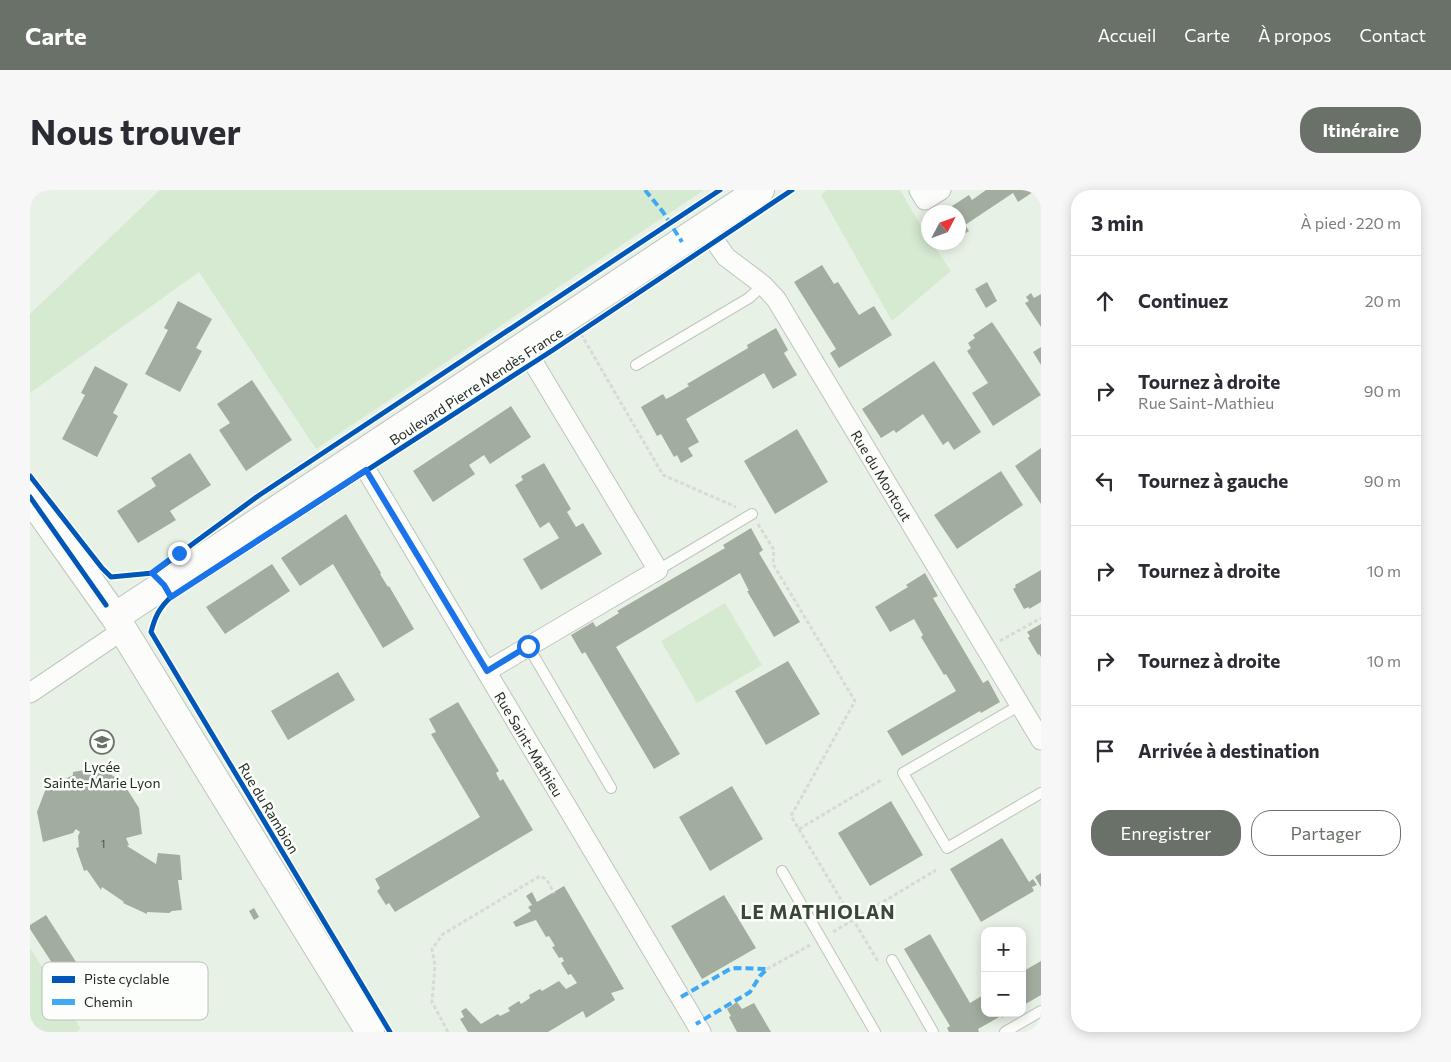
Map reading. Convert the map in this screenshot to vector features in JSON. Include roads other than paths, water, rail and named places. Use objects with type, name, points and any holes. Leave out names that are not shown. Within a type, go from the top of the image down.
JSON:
[{"type":"street","name":"Boulevard Pierre Mendès France","points":[[119,623],[358,456],[760,190]]},
{"type":"street","points":[[919,190],[925,200],[942,190]]},
{"type":"street","name":"Rue du Montout","points":[[705,227],[726,257],[763,285],[776,299],[1041,740]]},
{"type":"street","points":[[487,671],[658,570],[524,347]]},
{"type":"street","name":"Rue Saint-Mathieu","points":[[358,456],[701,1032]]},
{"type":"street","points":[[30,497],[119,623],[370,1032]]},
{"type":"street","points":[[30,693],[119,623]]},
{"type":"lane","points":[[636,365],[749,298],[763,285]]},
{"type":"lane","points":[[658,570],[752,514]]},
{"type":"lane","points":[[528,646],[611,788]]},
{"type":"lane","points":[[1020,705],[902,773],[946,848],[1041,794]]},
{"type":"lane","points":[[782,871],[875,1032]]},
{"type":"lane","points":[[892,960],[933,1032]]},
{"type":"lane","points":[[1005,1032],[1041,1011]]},
{"type":"place","name":"Lycée Sainte-Marie Lyon","points":[[102,742]]},
{"type":"district","name":"LE MATHIOLAN","points":[[818,911]]}]
